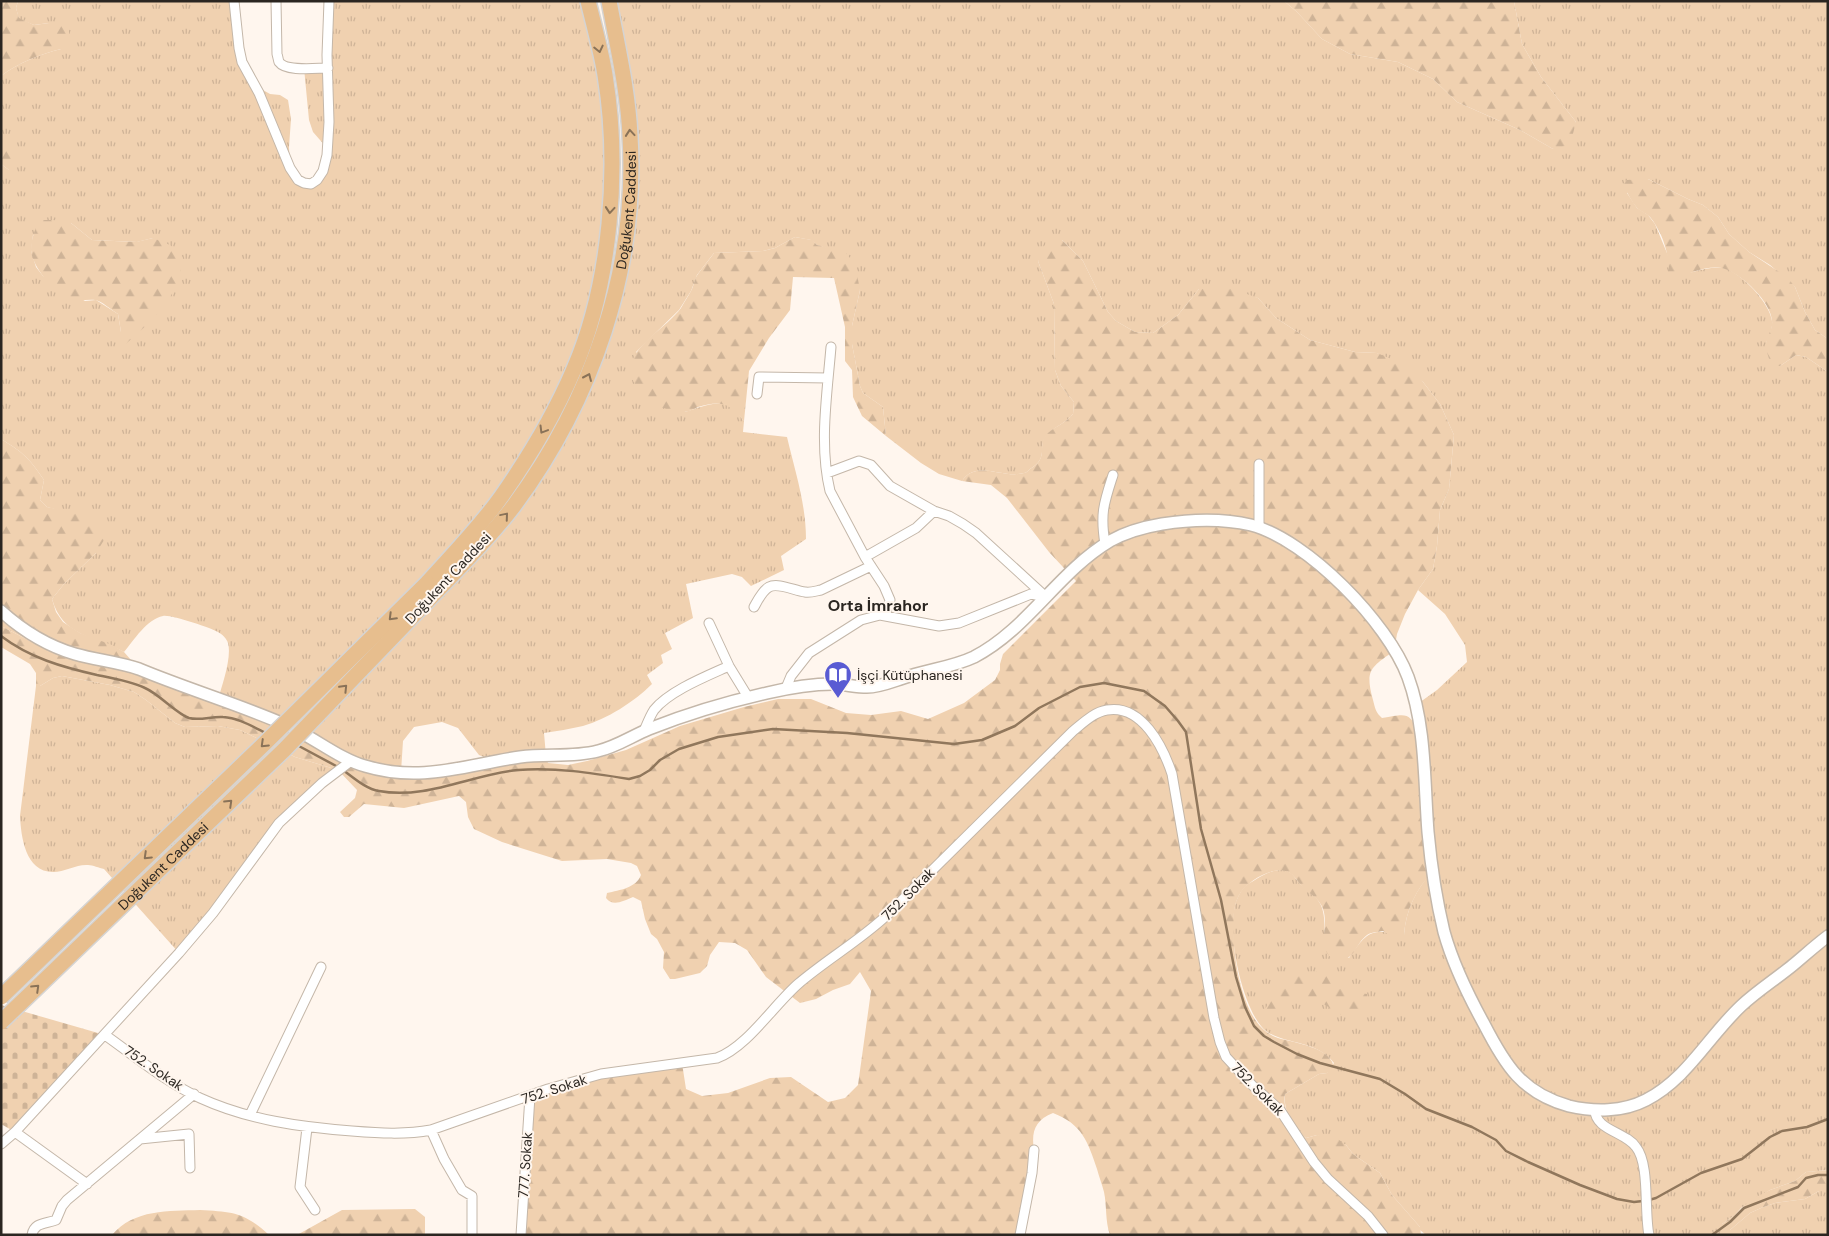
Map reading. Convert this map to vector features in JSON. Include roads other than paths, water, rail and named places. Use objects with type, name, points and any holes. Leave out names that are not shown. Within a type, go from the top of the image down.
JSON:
[{"type":"main road","name":"Doğukent Caddesi","points":[[1,1022],[284,750],[432,587],[500,498],[527,458],[554,412],[575,367],[593,312],[607,250],[611,196],[611,136],[605,75],[588,1]]},
{"type":"main road","name":"Doğukent Caddesi","points":[[1,997],[266,742],[432,587],[482,544],[513,507],[541,466],[568,420],[590,372],[609,318],[623,252],[630,197],[630,135],[622,68],[608,1]]},
{"type":"street","points":[[234,1],[242,62],[259,93],[290,168],[298,180],[311,184],[317,180],[323,171],[326,155],[329,122],[329,1]]},
{"type":"street","points":[[276,1],[277,54],[280,62],[285,67],[292,68],[328,68]]},
{"type":"street","points":[[831,347],[824,452],[830,492],[865,557],[884,586],[890,600],[886,616]]},
{"type":"street","points":[[757,394],[759,377],[828,378]]},
{"type":"street","points":[[827,473],[859,461],[871,465],[890,486],[934,511],[949,516],[976,533],[1046,597]]},
{"type":"street","points":[[1258,464],[1259,527]]},
{"type":"street","points":[[1105,544],[1102,511],[1113,475]]},
{"type":"street","points":[[865,557],[916,528],[934,511]]},
{"type":"street","points":[[1,611],[30,633],[55,646],[75,654],[130,666],[261,715],[312,737],[350,760],[366,767],[412,773],[434,773],[464,769],[525,756],[561,756],[600,751],[644,731],[748,697],[786,688],[832,684],[874,687],[919,673],[939,670],[968,660],[1006,637],[1085,559],[1105,544],[1123,534],[1144,527],[1189,519],[1228,520],[1259,527],[1289,542],[1316,561],[1362,605],[1402,662],[1416,705],[1421,734],[1428,833],[1438,908],[1445,937],[1458,973],[1495,1046],[1517,1078],[1532,1090],[1546,1098],[1578,1108],[1596,1110],[1622,1109],[1647,1100],[1682,1074],[1719,1028],[1743,1004],[1828,936]]},
{"type":"street","points":[[754,607],[762,593],[768,588],[774,586],[813,592],[871,566]]},
{"type":"street","points":[[786,688],[791,676],[809,653],[861,620],[880,615],[939,626],[959,623],[1031,594],[1046,597]]},
{"type":"street","points":[[708,623],[728,666],[748,697]]},
{"type":"street","points":[[644,731],[655,710],[671,696],[684,687],[728,666]]},
{"type":"street","name":"752. Sokak","points":[[106,1035],[157,1073],[194,1094],[222,1106],[250,1115],[307,1128],[396,1133],[415,1133],[431,1130],[548,1089],[601,1074],[706,1060],[728,1054],[798,985],[866,934],[886,916],[1073,731],[1091,717],[1105,710],[1122,711],[1138,719],[1152,733],[1160,745],[1172,774],[1214,1018],[1223,1052],[1252,1085],[1280,1110],[1314,1162],[1328,1179],[1368,1216],[1383,1235]]},
{"type":"street","points":[[1,1144],[15,1132],[106,1035],[179,953],[212,913],[278,823],[322,782],[350,760]]},
{"type":"street","points":[[250,1115],[321,966]]},
{"type":"street","points":[[32,1235],[32,1230],[37,1225],[56,1220],[67,1200],[194,1094]]},
{"type":"street","name":"777. Sokak","points":[[521,1235],[530,1096]]},
{"type":"street","points":[[1596,1110],[1596,1117],[1601,1124],[1626,1138],[1637,1147],[1641,1158],[1649,1235]]},
{"type":"street","points":[[307,1128],[300,1187],[315,1210]]},
{"type":"street","points":[[431,1130],[444,1159],[462,1190],[472,1196],[472,1235]]},
{"type":"street","points":[[15,1132],[87,1184]]},
{"type":"street","points":[[140,1139],[189,1134],[190,1168]]},
{"type":"street","points":[[1020,1235],[1032,1172],[1034,1150]]},
{"type":"waterway","points":[[1,636],[23,650],[47,661],[145,688],[189,718],[219,717],[235,719],[266,733]]},
{"type":"waterway","points":[[343,770],[369,788],[397,793],[432,789],[501,772],[532,769],[560,770],[629,779],[640,776],[650,770],[660,760],[679,749],[718,737],[773,729],[847,733],[954,744],[982,740],[1015,726],[1039,708],[1080,687],[1104,683],[1144,691],[1165,706],[1186,732],[1201,829],[1221,900],[1236,977],[1245,1007],[1254,1026],[1264,1036],[1297,1054],[1320,1063],[1380,1079],[1426,1109],[1472,1127],[1496,1140],[1506,1151],[1528,1162],[1617,1199],[1634,1202],[1643,1201]]},
{"type":"waterway","points":[[297,745],[338,767]]},
{"type":"waterway","points":[[1649,1200],[1701,1173],[1742,1159],[1770,1137],[1782,1131],[1807,1127],[1828,1119]]},
{"type":"waterway","points":[[1712,1235],[1730,1222],[1744,1208],[1798,1187],[1806,1178],[1828,1175]]},
{"type":"place","name":"İşçi Kütüphanesi","points":[[838,699]]},
{"type":"district","name":"Orta İmrahor","points":[[878,605]]}]
